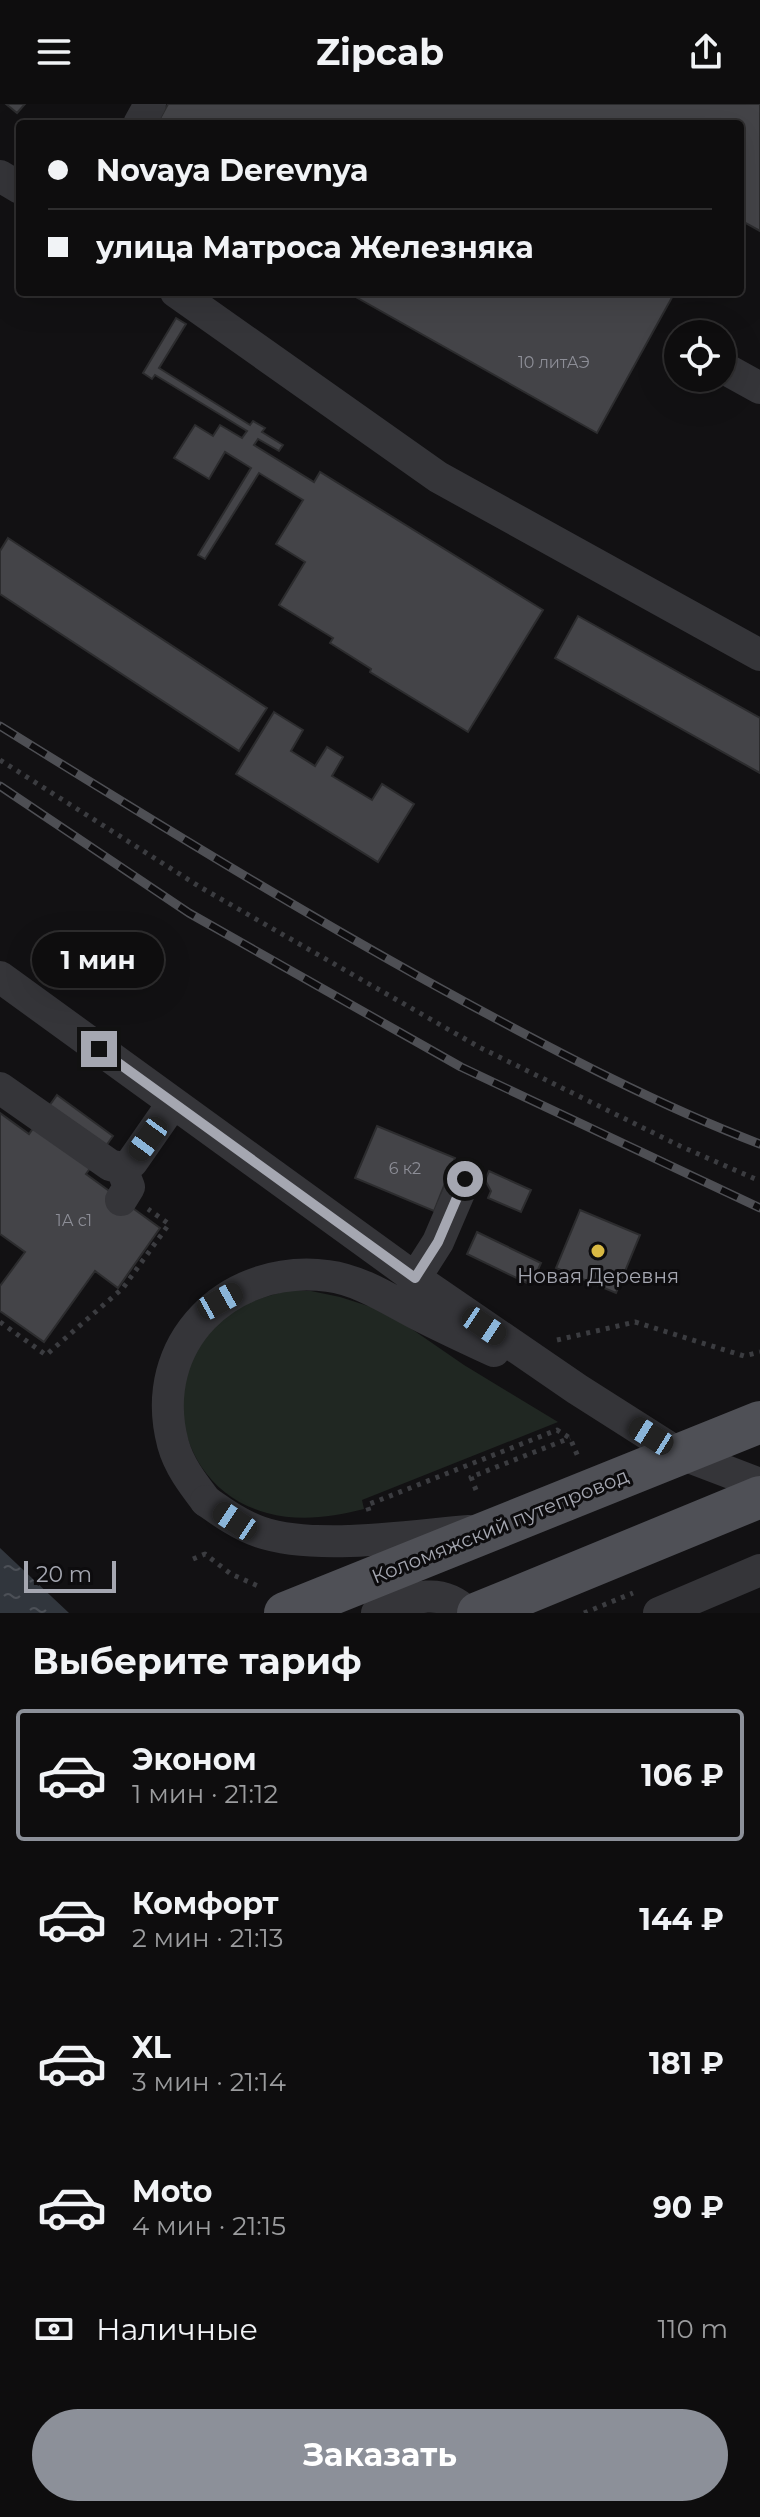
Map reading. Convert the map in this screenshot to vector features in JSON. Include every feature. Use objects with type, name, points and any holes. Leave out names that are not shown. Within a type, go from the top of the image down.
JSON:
[{"type":"main road","name":"Коломяжский путепровод","points":[[275,1606],[492,1529],[760,1422]]},
{"type":"main road","points":[[478,1613],[760,1497]]},
{"type":"street","points":[[182,296],[438,477],[760,655]]},
{"type":"street","points":[[736,375],[760,388]]},
{"type":"street","points":[[0,977],[415,1278],[577,1389],[676,1452],[760,1484]]},
{"type":"street","points":[[0,1088],[116,1168],[124,1186]]},
{"type":"street","points":[[124,1186],[173,1103]]},
{"type":"street","points":[[415,1278],[438,1242],[465,1179]]},
{"type":"street","points":[[492,1529],[328,1541],[291,1539],[260,1532],[235,1521],[206,1501],[187,1476],[174,1446],[168,1408],[172,1374],[188,1335],[220,1301],[242,1289],[295,1275],[331,1276],[371,1290],[448,1330],[577,1389]]},
{"type":"street","points":[[659,1613],[730,1600],[760,1570]]},
{"type":"street","points":[[377,1613],[407,1600],[427,1596],[448,1598],[468,1613]]},
{"type":"path","points":[[0,760],[200,887],[479,1047],[680,1146],[760,1181]]},
{"type":"path","points":[[0,1322],[46,1355],[123,1288],[169,1224],[124,1186]]},
{"type":"path","points":[[556,1340],[635,1322],[744,1356],[760,1352]]},
{"type":"path","points":[[476,1490],[471,1477],[570,1438]]},
{"type":"path","points":[[193,1559],[205,1554],[231,1574],[258,1586],[275,1606]]},
{"type":"path","points":[[584,1613],[633,1593]]},
{"type":"shaded area","points":[[287,1291],[311,1291],[340,1297],[387,1312],[464,1365],[558,1422],[362,1500],[364,1509],[304,1518],[267,1513],[237,1501],[213,1482],[196,1458],[186,1430],[182,1401],[187,1372],[200,1345],[221,1320],[252,1302]]},
{"type":"water","points":[[0,1548],[69,1613],[0,1613]]},
{"type":"building","points":[[6,104],[25,104],[17,113]]},
{"type":"building","points":[[168,104],[760,104],[760,231],[744,222],[744,120],[159,120]]},
{"type":"building","points":[[354,296],[673,296],[597,433]]},
{"type":"building","points":[[176,318],[186,324],[159,368],[250,425],[253,421],[265,428],[262,432],[283,445],[279,451],[258,439],[254,445],[314,482],[320,472],[543,610],[468,732],[370,672],[371,669],[330,643],[333,638],[279,605],[305,562],[276,544],[303,500],[259,473],[205,559],[198,555],[251,468],[225,452],[209,479],[174,458],[195,425],[213,436],[220,425],[242,438],[247,431],[155,375],[152,379],[143,373]]},
{"type":"building","points":[[8,538],[267,708],[239,751],[0,594],[0,551]]},
{"type":"building","points":[[578,616],[760,718],[760,773],[555,658]]},
{"type":"building","points":[[274,712],[303,730],[291,751],[315,766],[327,747],[343,757],[332,776],[372,800],[382,784],[414,804],[378,862],[236,774]]},
{"type":"building","points":[[57,1095],[113,1136],[86,1174],[160,1228],[118,1288],[95,1271],[44,1342],[0,1311],[0,1286],[25,1252],[0,1234],[0,1113],[29,1134]]},
{"type":"building","points":[[377,1126],[455,1158],[434,1211],[355,1178]]},
{"type":"building","points":[[489,1171],[531,1190],[521,1212],[488,1198],[491,1191],[485,1180]]},
{"type":"building","name":"Новая Деревня","points":[[580,1210],[640,1235],[616,1293],[556,1268]]},
{"type":"building","points":[[477,1232],[541,1263],[531,1285],[467,1254]]},
{"type":"railway","points":[[0,726],[289,902],[465,1002],[647,1096],[760,1144]]},
{"type":"railway","points":[[0,786],[189,913],[461,1067],[760,1208]]},
{"type":"place","name":"Новая Деревня","points":[[598,1251]]},
{"type":"route","points":[[99,1049],[415,1278],[438,1242],[465,1179]]}]
